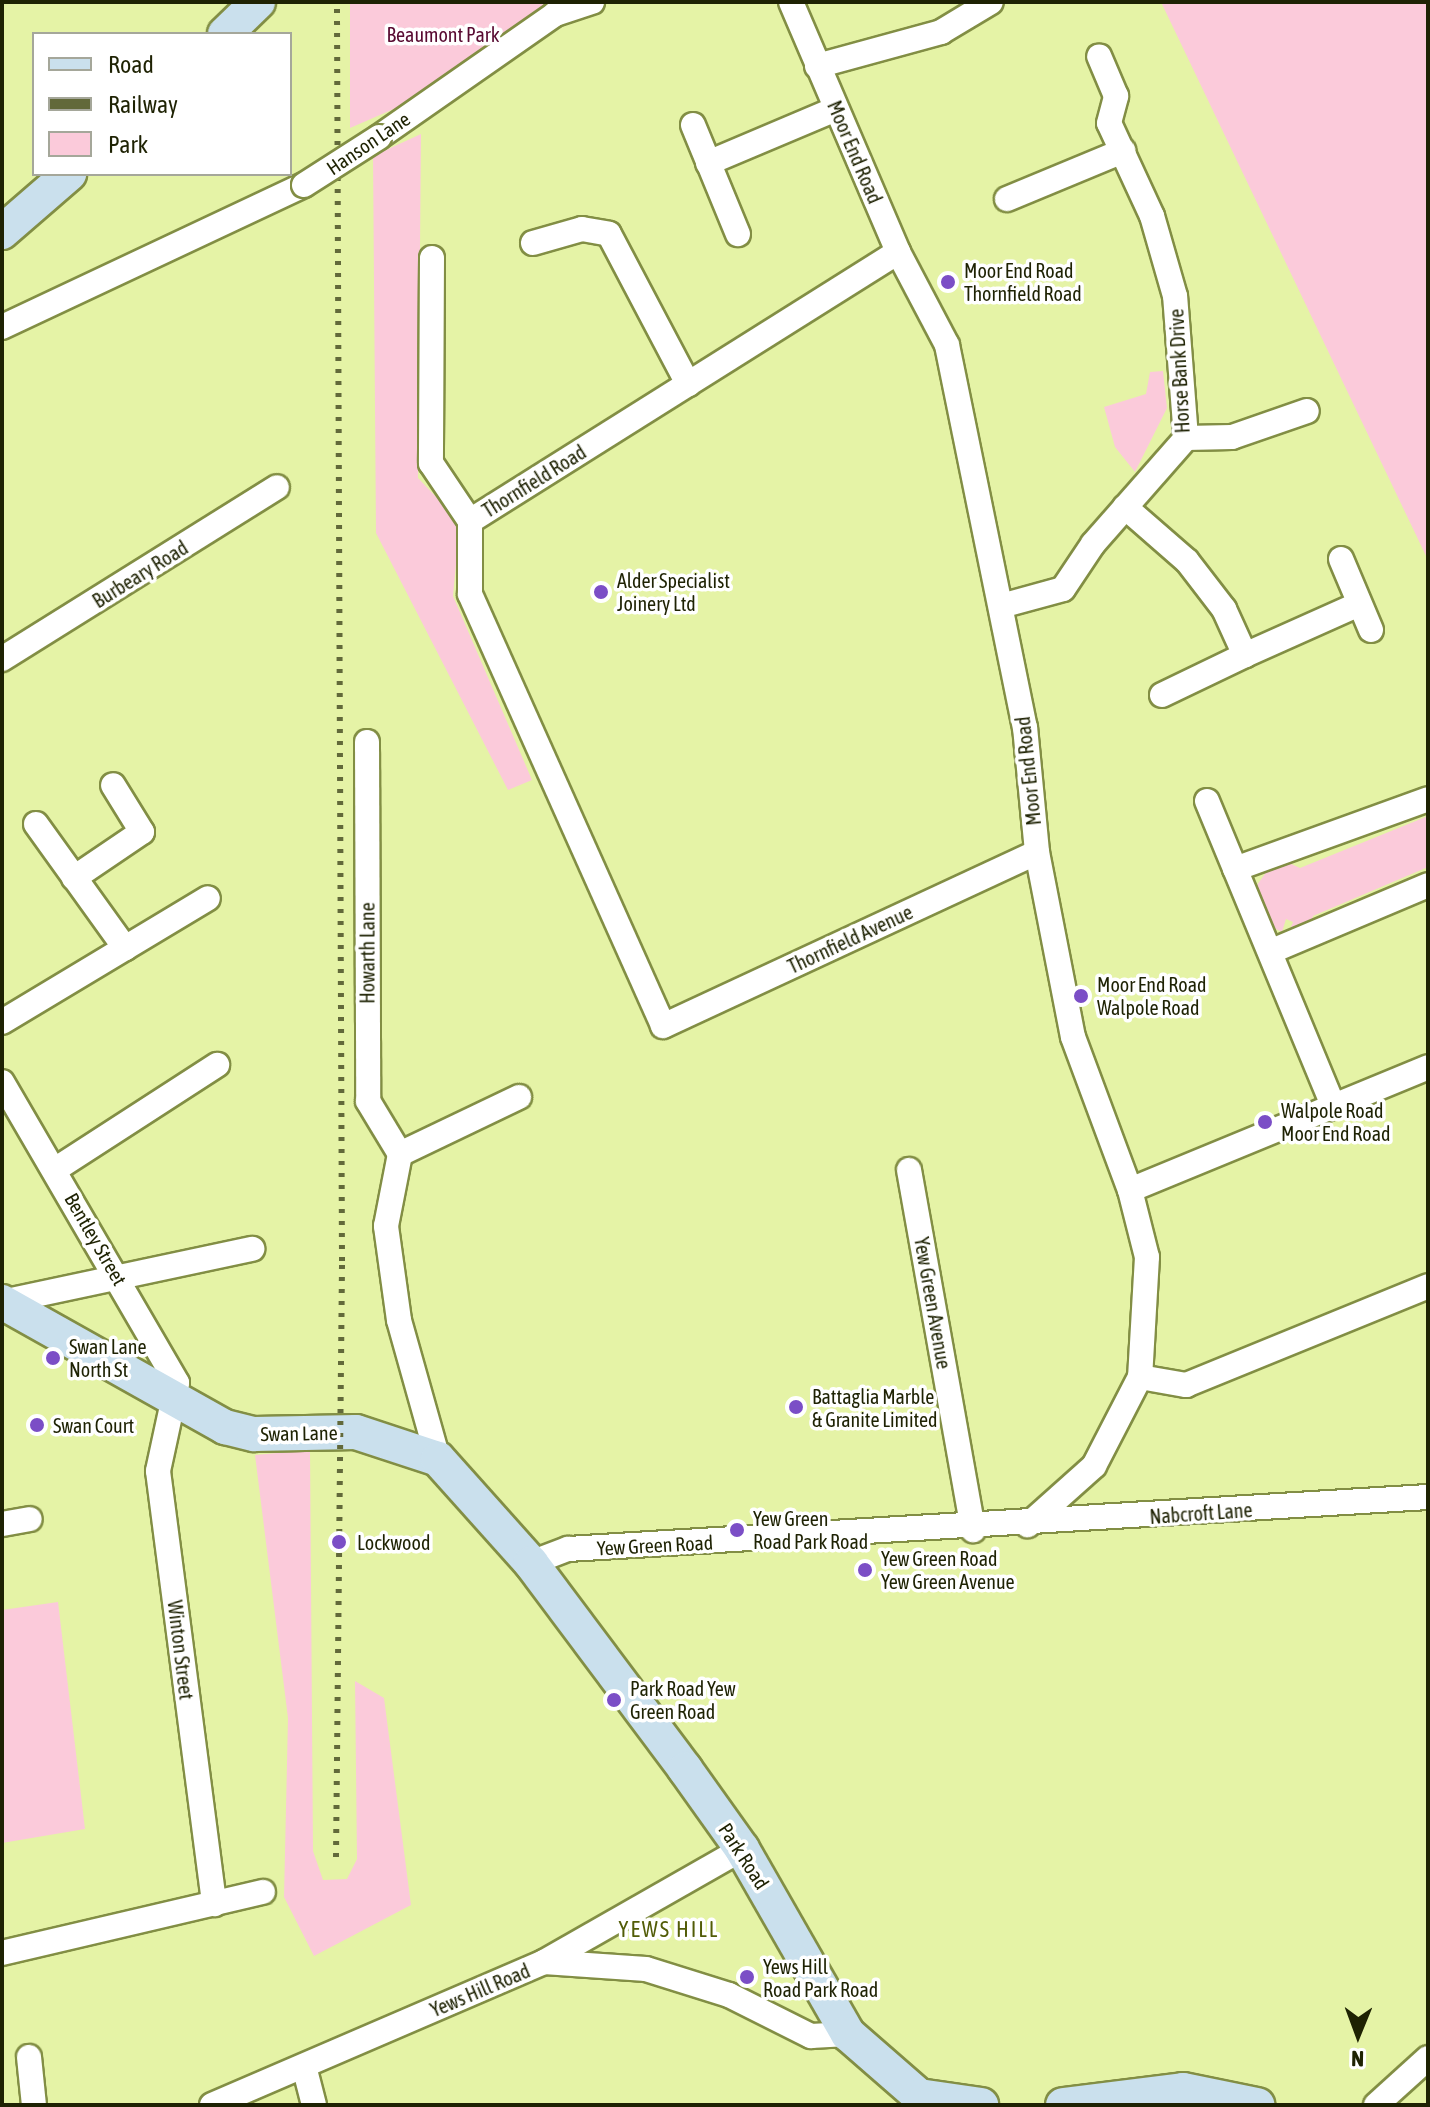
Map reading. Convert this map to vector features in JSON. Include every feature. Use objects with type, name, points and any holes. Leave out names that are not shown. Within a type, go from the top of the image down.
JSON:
[{"type":"street","points":[[227,32],[258,2]]},
{"type":"street","name":"Hanson Lane","points":[[2,327],[304,185],[379,137],[555,14],[592,2]]},
{"type":"street","name":"Moor End Road","points":[[791,2],[898,252],[947,345],[1025,727],[1037,852],[1073,1037],[1130,1190],[1147,1257],[1140,1377],[1094,1466],[1028,1525]]},
{"type":"street","points":[[817,66],[941,32],[991,2]]},
{"type":"street","name":"Horse Bank Drive","points":[[1001,606],[1063,589],[1125,507],[1186,438],[1175,296],[1123,151],[1109,123],[1116,96],[1099,56]]},
{"type":"street","points":[[708,163],[836,109]]},
{"type":"street","points":[[693,125],[738,234]]},
{"type":"street","points":[[1007,199],[1123,151]]},
{"type":"street","points":[[2,232],[67,176]]},
{"type":"street","points":[[533,243],[582,229],[609,234],[688,384]]},
{"type":"street","name":"Thornfield Road","points":[[663,1026],[470,594],[470,521],[898,252]]},
{"type":"street","points":[[432,258],[431,463],[470,521]]},
{"type":"street","points":[[1186,438],[1232,437],[1307,411]]},
{"type":"street","name":"Burbeary Road","points":[[2,659],[277,487]]},
{"type":"street","points":[[1125,507],[1187,561],[1224,609],[1245,655]]},
{"type":"street","points":[[1341,559],[1371,630]]},
{"type":"street","points":[[1162,695],[1359,604]]},
{"type":"street","name":"Howarth Lane","points":[[367,742],[368,1101],[400,1154]]},
{"type":"street","points":[[74,878],[142,832],[113,785]]},
{"type":"street","points":[[1235,869],[1428,799]]},
{"type":"street","points":[[1207,801],[1272,951],[1334,1107]]},
{"type":"street","points":[[36,824],[125,948]]},
{"type":"street","name":"Thornfield Avenue","points":[[663,1026],[1037,852]]},
{"type":"street","points":[[1272,951],[1428,885]]},
{"type":"street","points":[[2,1022],[208,898]]},
{"type":"street","points":[[56,1169],[217,1065]]},
{"type":"street","points":[[1130,1190],[1428,1067]]},
{"type":"street","name":"Bentley Street","points":[[2,1082],[167,1360],[177,1383],[173,1399]]},
{"type":"street","points":[[438,1459],[399,1320],[386,1226],[400,1154],[519,1097]]},
{"type":"street","name":"Yew Green Avenue","points":[[909,1170],[973,1530]]},
{"type":"street","points":[[2,1302],[252,1249]]},
{"type":"street","points":[[1140,1377],[1186,1385],[1428,1286]]},
{"type":"street","name":"Swan Lane","points":[[2,1302],[173,1399],[254,1434],[356,1432],[438,1459],[531,1563]]},
{"type":"street","name":"Winton Street","points":[[173,1399],[158,1471],[214,1904]]},
{"type":"street","name":"Nabcroft Lane","points":[[973,1530],[1428,1497]]},
{"type":"street","points":[[2,1524],[30,1519]]},
{"type":"street","name":"Yew Green Road","points":[[531,1563],[568,1549],[973,1530]]},
{"type":"street","name":"Park Road","points":[[531,1563],[742,1849],[848,2034],[919,2101],[981,2105]]},
{"type":"street","points":[[544,1962],[742,1849]]},
{"type":"street","points":[[2,1953],[263,1892]]},
{"type":"street","name":"Yews Hill Road","points":[[212,2105],[544,1962],[646,1969],[729,1995],[811,2036],[848,2034]]},
{"type":"street","points":[[29,2057],[34,2105]]},
{"type":"street","points":[[1376,2105],[1428,2058]]},
{"type":"street","points":[[304,2066],[314,2105]]},
{"type":"street","points":[[1063,2105],[1183,2090],[1257,2105]]},
{"type":"green space","name":"Beaumont Park","points":[[350,2],[549,2],[396,108],[350,128]]},
{"type":"green space","points":[[1161,2],[1428,2],[1428,560]]},
{"type":"green space","points":[[421,134],[418,478],[460,522],[453,596],[532,780],[508,790],[376,533],[373,156]]},
{"type":"green space","points":[[1163,371],[1167,408],[1135,472],[1115,447],[1104,407],[1146,394],[1150,372]]},
{"type":"green space","points":[[1428,816],[1428,867],[1313,916],[1310,927],[1288,934],[1293,922],[1286,919],[1282,932],[1274,928],[1257,885],[1267,871],[1287,862],[1300,868]]},
{"type":"green space","points":[[310,1450],[313,1851],[323,1880],[347,1879],[357,1859],[355,1681],[384,1698],[411,1905],[314,1956],[284,1897],[288,1718],[255,1455]]},
{"type":"green space","points":[[58,1602],[85,1829],[2,1843],[2,1610]]},
{"type":"railway","points":[[336,1857],[342,1261],[337,2]]},
{"type":"place","name":"Moor End Road Thornfield Road","points":[[948,282]]},
{"type":"place","name":"Alder Specialist Joinery Ltd","points":[[601,592]]},
{"type":"place","name":"Moor End Road Walpole Road","points":[[1081,996]]},
{"type":"place","name":"Walpole Road Moor End Road","points":[[1265,1122]]},
{"type":"place","name":"Swan Lane North St","points":[[53,1358]]},
{"type":"place","name":"Battaglia Marble & Granite Limited","points":[[796,1407]]},
{"type":"place","name":"Swan Court","points":[[37,1425]]},
{"type":"place","name":"Yew Green Road Park Road","points":[[737,1530]]},
{"type":"place","name":"Lockwood","points":[[339,1542]]},
{"type":"place","name":"Yew Green Road Yew Green Avenue","points":[[865,1570]]},
{"type":"place","name":"Park Road Yew Green Road","points":[[614,1700]]},
{"type":"place","name":"Yews Hill Road Park Road","points":[[747,1977]]},
{"type":"district","name":"YEWS HILL","points":[[669,1930]]}]
